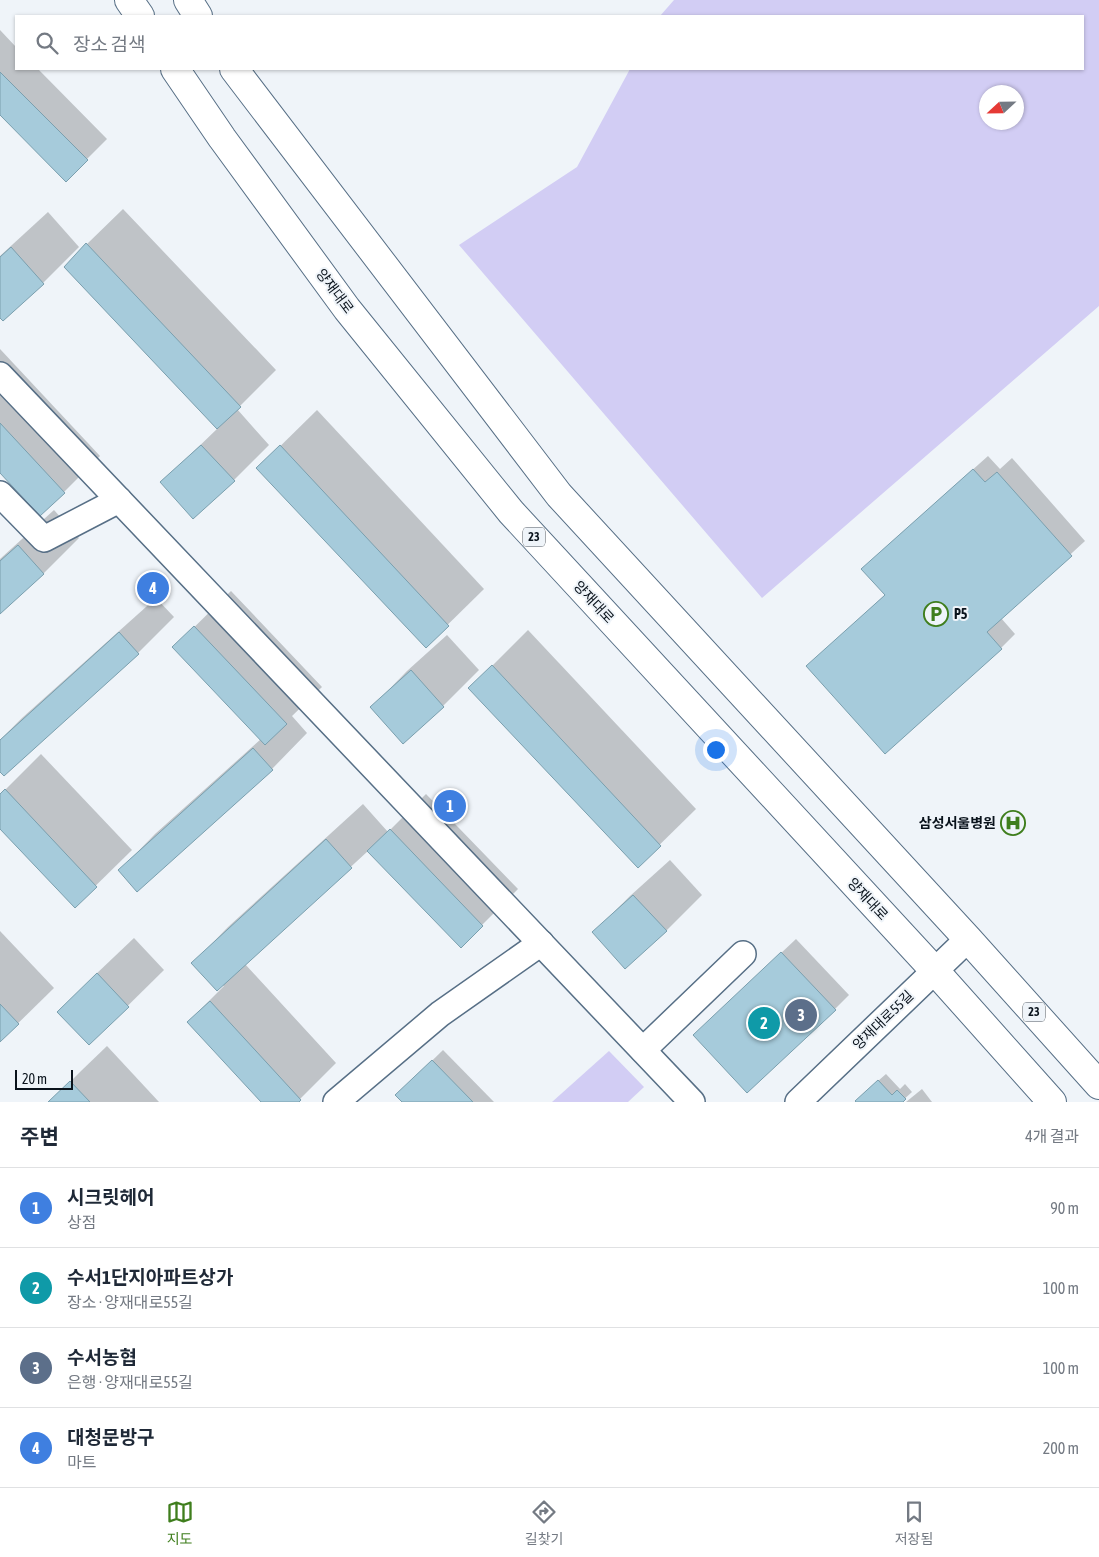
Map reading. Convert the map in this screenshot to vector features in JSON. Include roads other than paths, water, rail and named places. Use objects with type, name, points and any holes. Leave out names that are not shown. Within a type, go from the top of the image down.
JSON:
[{"type":"main road","points":[[129,0],[139,15]]},
{"type":"main road","points":[[188,0],[197,15]]},
{"type":"main road","name":"양재대로","points":[[176,70],[222,138],[347,309],[511,512],[935,971],[1052,1102]]},
{"type":"main road","name":"23","points":[[235,70],[558,495],[968,939],[1099,1085]]},
{"type":"street","points":[[0,375],[692,1102]]},
{"type":"street","points":[[0,494],[44,538],[119,500]]},
{"type":"street","name":"양재대로55길","points":[[813,1097],[968,939]]},
{"type":"street","points":[[336,1102],[440,1014],[541,942]]},
{"type":"street","points":[[643,1050],[743,954]]},
{"type":"place","name":"대청문방구","points":[[153,588]]},
{"type":"place","name":"P5","points":[[936,614]]},
{"type":"place","name":"시크릿헤어","points":[[450,806]]},
{"type":"place","name":"삼성서울병원","points":[[1013,823]]},
{"type":"place","name":"수서농협","points":[[801,1015]]},
{"type":"place","name":"수서1단지아파트상가","points":[[764,1023]]}]
